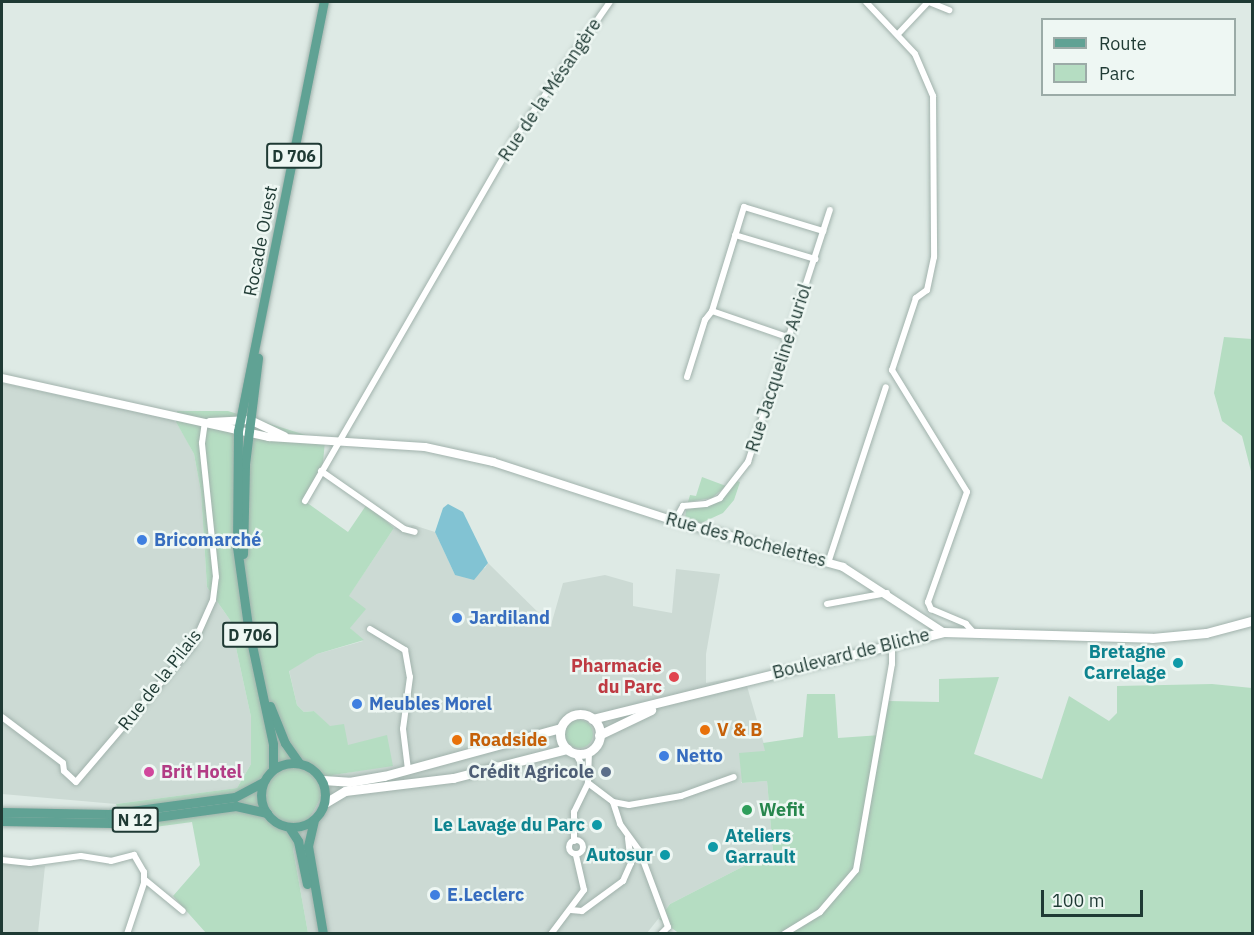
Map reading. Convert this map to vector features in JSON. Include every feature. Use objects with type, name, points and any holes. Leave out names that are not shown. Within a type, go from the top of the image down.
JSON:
[{"type":"main road","name":"Rocade Ouest","points":[[273,769],[273,744],[243,583],[235,514],[240,431],[324,2]]},
{"type":"main road","name":"Boulevard de Bliche","points":[[592,719],[668,702],[892,642],[943,632],[1152,638],[1206,633],[1252,619]]},
{"type":"main road","name":"Rocade Ouest","points":[[262,686],[285,743],[298,762]]},
{"type":"main road","name":"Boulevard de Bliche","points":[[599,735],[668,702]]},
{"type":"main road","points":[[322,780],[358,781],[408,770],[561,728],[573,716],[592,719],[599,735],[589,752],[571,752],[453,778],[345,791],[325,803],[314,820],[309,855],[323,933]]},
{"type":"main road","points":[[561,728],[560,739],[571,752]]},
{"type":"main road","points":[[317,933],[298,841],[288,827],[267,813],[262,804],[263,782],[273,769],[298,762],[308,766],[322,780],[325,803]]},
{"type":"main road","name":"N 12","points":[[2,812],[66,815],[148,809],[235,797],[263,782]]},
{"type":"main road","name":"N 12","points":[[2,821],[112,823],[236,806],[267,813]]},
{"type":"main road","points":[[288,827],[314,820]]},
{"type":"street","name":"Rue de la Mésangère","points":[[304,501],[490,179],[549,87],[610,2]]},
{"type":"street","points":[[866,2],[899,33],[915,54],[933,96],[936,234],[927,290],[916,298],[892,370],[967,492],[928,602],[931,609],[966,624],[975,633]]},
{"type":"street","points":[[899,33],[928,2],[949,10]]},
{"type":"street","points":[[687,377],[705,320],[712,310],[744,207],[823,231]]},
{"type":"street","name":"Rue Jacqueline Auriol","points":[[675,521],[683,506],[706,504],[720,498],[748,462],[830,210]]},
{"type":"street","points":[[735,235],[815,260]]},
{"type":"street","points":[[712,310],[790,338]]},
{"type":"street","points":[[2,378],[205,422],[242,419],[293,440]]},
{"type":"street","points":[[828,563],[886,387]]},
{"type":"street","name":"Rue des Rochelettes","points":[[205,422],[240,431],[293,440],[424,447],[537,474],[675,521],[854,572],[943,632]]},
{"type":"street","name":"Rue de la Pilais","points":[[2,717],[63,763],[64,771],[76,782],[193,645],[205,623],[216,577],[202,443],[205,422]]},
{"type":"street","points":[[321,471],[404,529],[415,532]]},
{"type":"street","points":[[827,604],[887,593]]},
{"type":"street","points":[[370,629],[405,650],[410,677],[403,729],[408,770]]},
{"type":"street","points":[[784,933],[820,912],[856,870],[892,664],[892,642]]},
{"type":"street","points":[[571,752],[586,773]]},
{"type":"street","points":[[551,933],[572,910],[584,890],[576,854],[569,849],[574,841],[574,812],[588,783],[586,773],[589,752]]},
{"type":"street","points":[[613,802],[646,804],[734,777]]},
{"type":"street","points":[[588,783],[613,802],[628,837],[640,852],[668,927],[661,933]]},
{"type":"street","points":[[572,910],[582,911],[624,881],[631,863],[628,837]]},
{"type":"street","points":[[574,841],[583,846],[576,854]]},
{"type":"street","points":[[2,860],[30,863],[81,856],[111,861],[134,855],[144,879],[183,911]]},
{"type":"street","points":[[127,933],[144,879]]},
{"type":"shaded area","points":[[2,383],[169,419],[176,422],[186,439],[194,454],[201,492],[207,587],[230,620],[251,717],[251,764],[237,788],[116,804],[2,794]]},
{"type":"shaded area","points":[[413,525],[435,532],[455,575],[485,568],[488,563],[551,625],[563,583],[605,575],[633,583],[633,606],[672,613],[676,569],[720,574],[706,654],[706,683],[744,676],[766,751],[741,783],[767,781],[773,851],[670,904],[647,933],[308,933],[293,849],[333,775],[393,765],[348,745],[314,711],[304,712],[297,705],[289,670],[317,654],[363,641],[350,628],[348,597],[394,528]]},
{"type":"shaded area","points":[[2,864],[45,866],[38,933],[2,933]]},
{"type":"green space","points":[[1224,337],[1252,339],[1252,475],[1242,436],[1222,421],[1214,393]]},
{"type":"green space","points":[[177,411],[228,411],[325,441],[322,474],[306,502],[348,532],[367,504],[394,528],[349,596],[366,609],[350,628],[364,640],[317,654],[289,671],[297,705],[304,712],[314,711],[330,726],[344,724],[348,745],[387,735],[393,766],[333,775],[293,849],[308,933],[206,933],[173,896],[200,865],[192,822],[125,831],[116,804],[237,788],[251,764],[251,717],[230,620],[207,587],[201,492],[194,454],[176,422]]},
{"type":"green space","points":[[702,477],[726,486],[712,498],[688,502],[690,495],[696,496]]},
{"type":"green space","points":[[737,481],[740,482],[734,500],[723,513],[701,523],[685,519],[686,510],[713,504]]},
{"type":"green space","points":[[999,677],[974,754],[1042,779],[1069,696],[1109,721],[1117,713],[1117,686],[1212,684],[1252,688],[1252,933],[680,934],[659,919],[670,904],[773,851],[767,781],[742,783],[739,753],[765,751],[763,743],[803,737],[807,694],[835,694],[838,738],[881,735],[889,701],[939,702],[939,679]]},
{"type":"green space","points":[[579,720],[589,724],[593,734],[589,744],[579,748],[569,744],[565,734],[569,724]]},
{"type":"water","points":[[448,504],[463,512],[488,563],[474,580],[455,575],[435,532],[443,508]]},
{"type":"place","name":"Bricomarché","points":[[142,540]]},
{"type":"place","name":"Jardiland","points":[[457,618]]},
{"type":"place","name":"Bretagne Carrelage","points":[[1178,663]]},
{"type":"place","name":"Pharmacie du Parc","points":[[674,677]]},
{"type":"place","name":"Meubles Morel","points":[[357,704]]},
{"type":"place","name":"V & B","points":[[705,730]]},
{"type":"place","name":"Roadside","points":[[457,740]]},
{"type":"place","name":"Netto","points":[[664,756]]},
{"type":"place","name":"Brit Hotel","points":[[149,772]]},
{"type":"place","name":"Crédit Agricole","points":[[606,772]]},
{"type":"place","name":"Wefit","points":[[747,810]]},
{"type":"place","name":"Le Lavage du Parc","points":[[597,825]]},
{"type":"place","name":"Ateliers Garrault","points":[[713,847]]},
{"type":"place","name":"Autosur","points":[[665,855]]},
{"type":"place","name":"E.Leclerc","points":[[435,895]]}]
